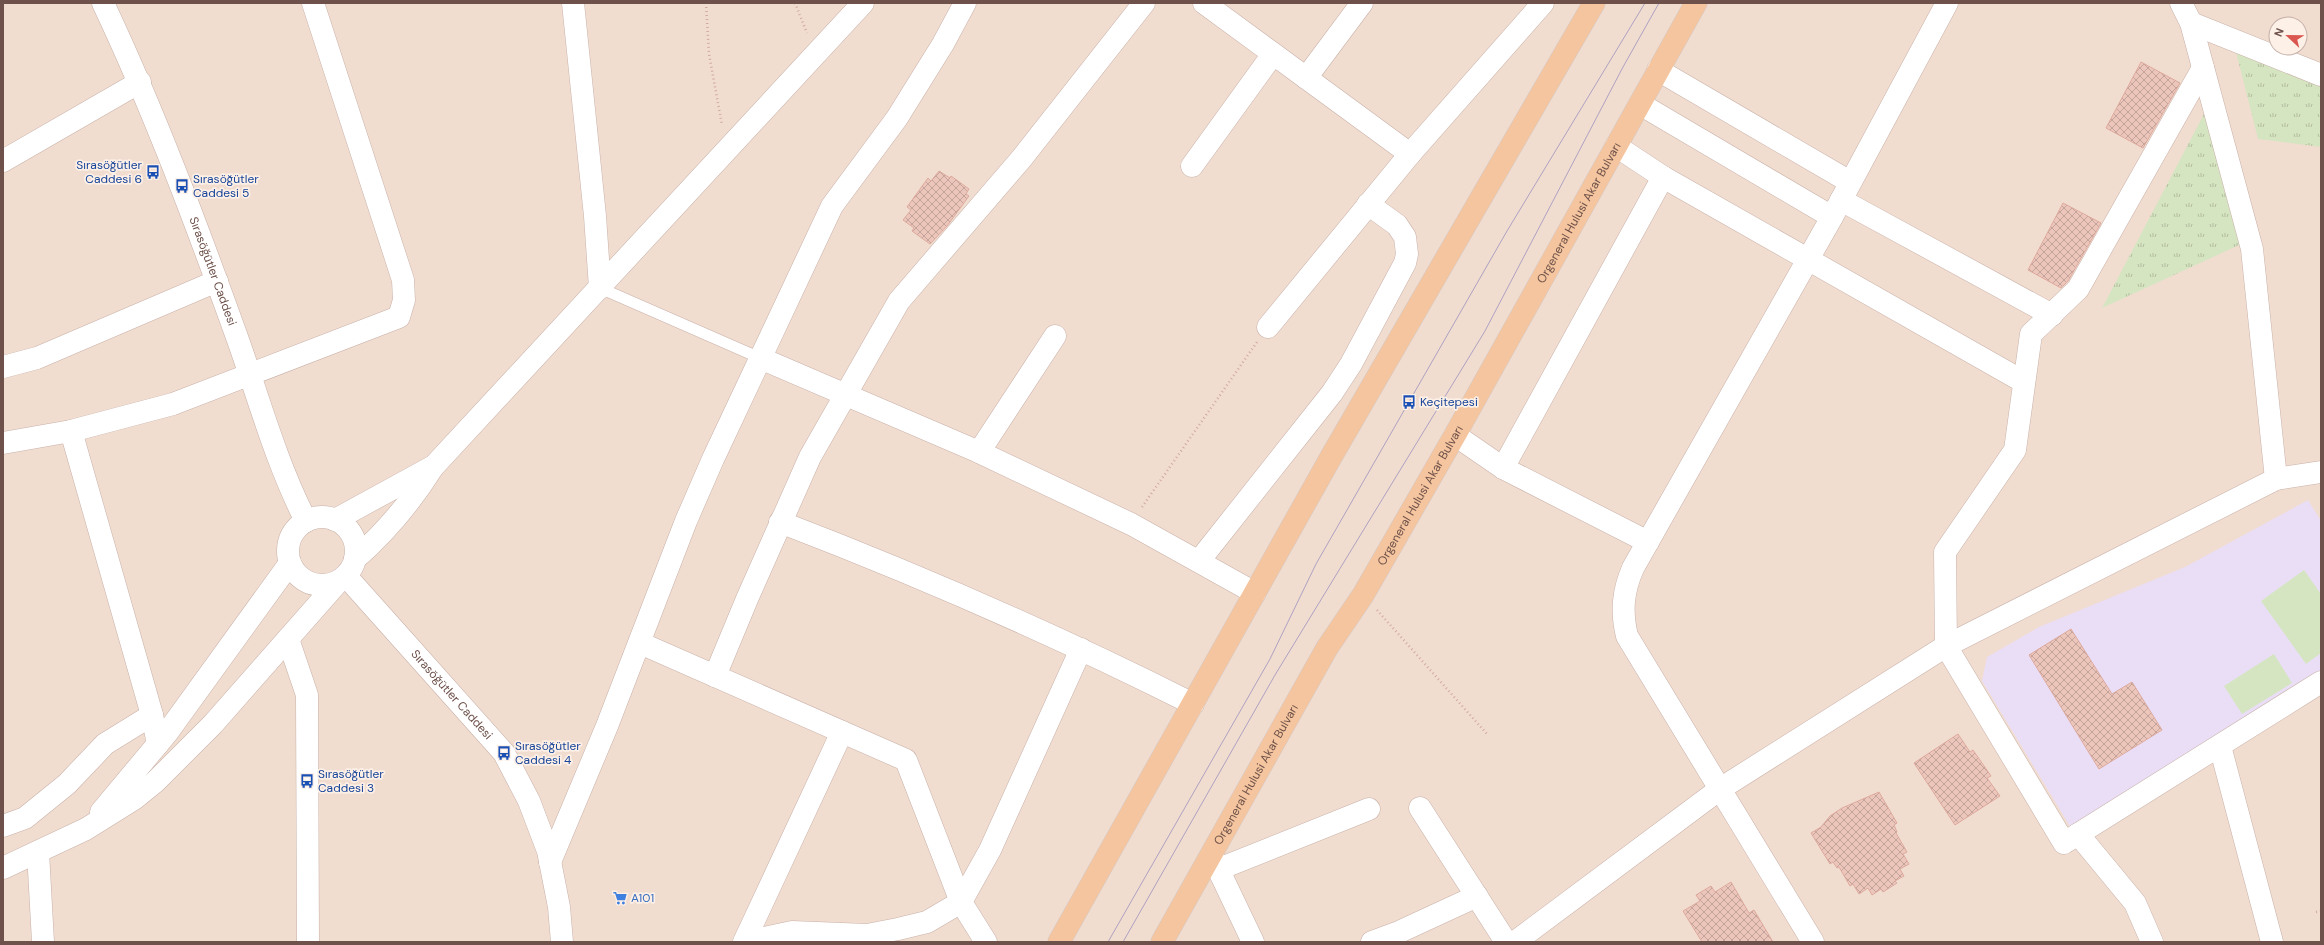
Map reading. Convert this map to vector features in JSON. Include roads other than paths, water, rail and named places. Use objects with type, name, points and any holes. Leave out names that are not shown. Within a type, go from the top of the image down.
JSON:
[{"type":"main road","points":[[1059,942],[1255,593],[1594,3]]},
{"type":"main road","name":"Orgeneral Hulusi Akar Bulvarı","points":[[1162,942],[1215,862],[1327,648],[1363,595],[1455,435],[1696,3]]},
{"type":"street","name":"Sırasöğütler Caddesi","points":[[103,3],[140,82],[182,186],[251,375],[269,436],[283,473],[306,521]]},
{"type":"street","points":[[3,443],[71,431],[173,404],[399,317],[404,300],[403,280],[313,3]]},
{"type":"street","points":[[573,3],[595,216],[600,288]]},
{"type":"street","points":[[3,868],[86,829],[134,799],[155,782],[213,724],[347,572],[394,522],[433,467],[863,3]]},
{"type":"street","points":[[550,862],[585,781],[640,643],[686,521],[760,358],[832,206],[897,118],[943,44],[965,3]]},
{"type":"street","points":[[715,676],[780,522],[810,457],[899,301],[1022,158],[1144,3]]},
{"type":"street","points":[[1204,3],[1410,154]]},
{"type":"street","points":[[1306,78],[1362,3]]},
{"type":"street","points":[[1268,327],[1410,154],[1543,3]]},
{"type":"street","points":[[1813,942],[1627,636],[1623,613],[1625,590],[1633,568],[1841,200],[1947,3]]},
{"type":"street","points":[[2181,3],[2191,23],[2252,249],[2276,479]]},
{"type":"street","points":[[2191,23],[2321,75]]},
{"type":"street","points":[[1192,166],[1273,54]]},
{"type":"street","points":[[2203,68],[2078,289],[2031,334],[2015,450],[1944,552],[1946,646],[2064,843],[2321,682]]},
{"type":"street","points":[[1658,70],[1841,200]]},
{"type":"street","points":[[3,161],[140,82]]},
{"type":"street","points":[[1640,104],[1841,200],[2052,314]]},
{"type":"street","points":[[1616,146],[1663,177],[2024,382]]},
{"type":"street","points":[[1503,468],[1663,177]]},
{"type":"street","points":[[1199,561],[1332,393],[1351,364],[1405,263],[1406,244],[1401,231],[1397,225],[1368,204]]},
{"type":"street","points":[[3,367],[37,358],[217,281]]},
{"type":"street","points":[[979,452],[1055,336]]},
{"type":"street","points":[[760,358],[844,396],[979,452],[1131,524],[1255,593]]},
{"type":"street","points":[[71,431],[152,715],[158,744]]},
{"type":"street","points":[[1455,435],[1503,468],[1648,542]]},
{"type":"street","points":[[335,520],[433,467]]},
{"type":"street","points":[[1515,942],[1720,789],[1946,646],[2276,479],[2321,472]]},
{"type":"street","points":[[325,517],[335,520],[350,531],[356,550],[347,572],[319,586],[310,583],[298,575],[290,563],[289,544],[298,527],[306,521],[325,517]]},
{"type":"street","points":[[780,522],[969,597],[1081,649],[1193,704]]},
{"type":"street","points":[[86,829],[158,744],[290,563]]},
{"type":"street","name":"Sırasöğütler Caddesi","points":[[347,572],[504,753],[529,801],[550,862],[559,907],[562,942]]},
{"type":"street","points":[[288,639],[306,695],[308,942]]},
{"type":"street","points":[[640,643],[906,760],[961,902],[986,942]]},
{"type":"street","points":[[745,942],[792,932],[871,938],[913,927],[934,918],[961,902],[990,850],[1081,649]]},
{"type":"street","points":[[3,826],[25,818],[67,784],[105,744],[152,715]]},
{"type":"street","points":[[745,942],[842,732]]},
{"type":"street","points":[[2220,746],[2272,942]]},
{"type":"street","points":[[1420,808],[1506,942]]},
{"type":"street","points":[[1253,942],[1215,862],[1370,809]]},
{"type":"street","points":[[2078,834],[2135,903],[2152,942]]},
{"type":"street","points":[[38,852],[43,942]]},
{"type":"street","points":[[1372,942],[1399,932],[1477,896]]},
{"type":"lane","points":[[600,288],[760,358]]},
{"type":"tram line","points":[[1108,942],[1270,659],[1316,564],[1507,231],[1645,3]]},
{"type":"tram line","points":[[1123,942],[1275,675],[1485,331],[1623,67],[1659,3]]},
{"type":"place","name":"Sırasöğütler Caddesi 6","points":[[153,172]]},
{"type":"place","name":"Sırasöğütler Caddesi 5","points":[[182,186]]},
{"type":"place","name":"Keçitepesi","points":[[1409,402]]},
{"type":"place","name":"Sırasöğütler Caddesi 4","points":[[504,753]]},
{"type":"place","name":"Sırasöğütler Caddesi 3","points":[[307,781]]},
{"type":"place","name":"A101","points":[[620,898]]}]
